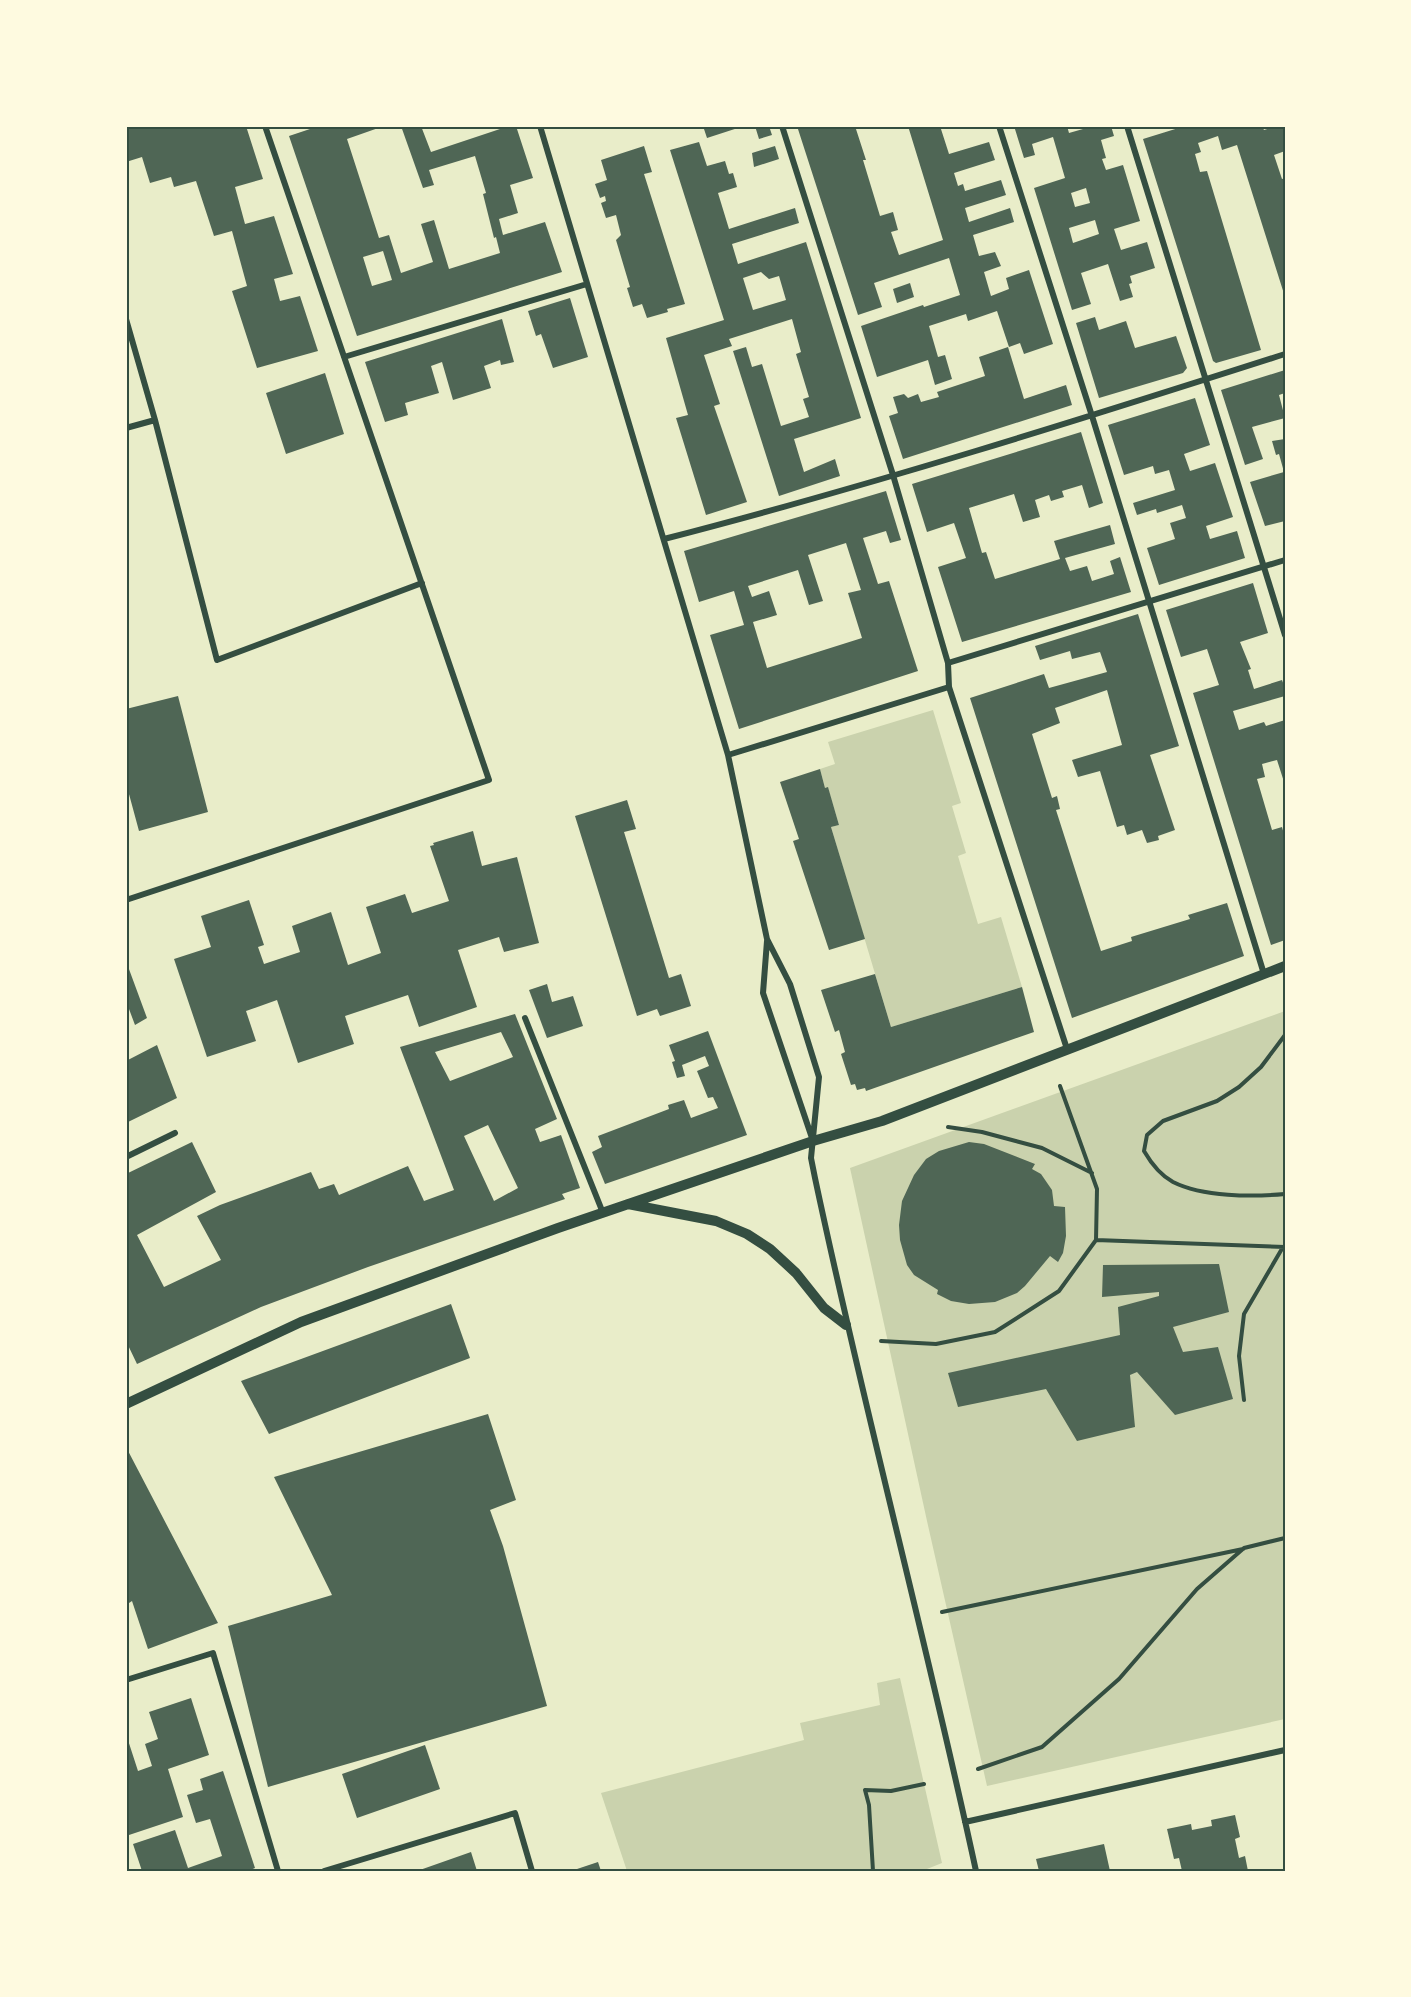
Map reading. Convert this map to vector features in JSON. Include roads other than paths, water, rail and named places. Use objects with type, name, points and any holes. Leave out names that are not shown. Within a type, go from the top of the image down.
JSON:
[{"type":"street","points":[[126,900],[489,780],[265,126]]},
{"type":"street","points":[[540,126],[728,755],[767,939],[789,984],[819,1077],[812,1158],[846,1325],[976,1871]]},
{"type":"street","points":[[782,126],[893,475],[948,663],[949,687],[1067,1049]]},
{"type":"street","points":[[999,126],[1092,416],[1264,974]]},
{"type":"street","points":[[1127,126],[1285,635]]},
{"type":"street","points":[[344,357],[587,284]]},
{"type":"street","points":[[126,319],[155,420],[217,660],[422,582]]},
{"type":"street","points":[[664,539],[1092,416],[1285,354]]},
{"type":"street","points":[[126,428],[155,420]]},
{"type":"street","points":[[948,663],[1285,560]]},
{"type":"street","points":[[728,755],[949,687]]},
{"type":"street","points":[[767,939],[763,993],[813,1141]]},
{"type":"street","points":[[127,1400],[301,1322],[648,1197],[882,1120],[1285,966]]},
{"type":"street","points":[[525,1018],[603,1213]]},
{"type":"street","points":[[126,1158],[175,1133]]},
{"type":"street","points":[[628,1204],[716,1221],[747,1234],[770,1249],[796,1273],[824,1308],[846,1325]]},
{"type":"street","points":[[126,1680],[213,1653],[278,1871]]},
{"type":"street","points":[[965,1822],[1285,1750]]},
{"type":"street","points":[[324,1871],[514,1813],[532,1871]]}]
